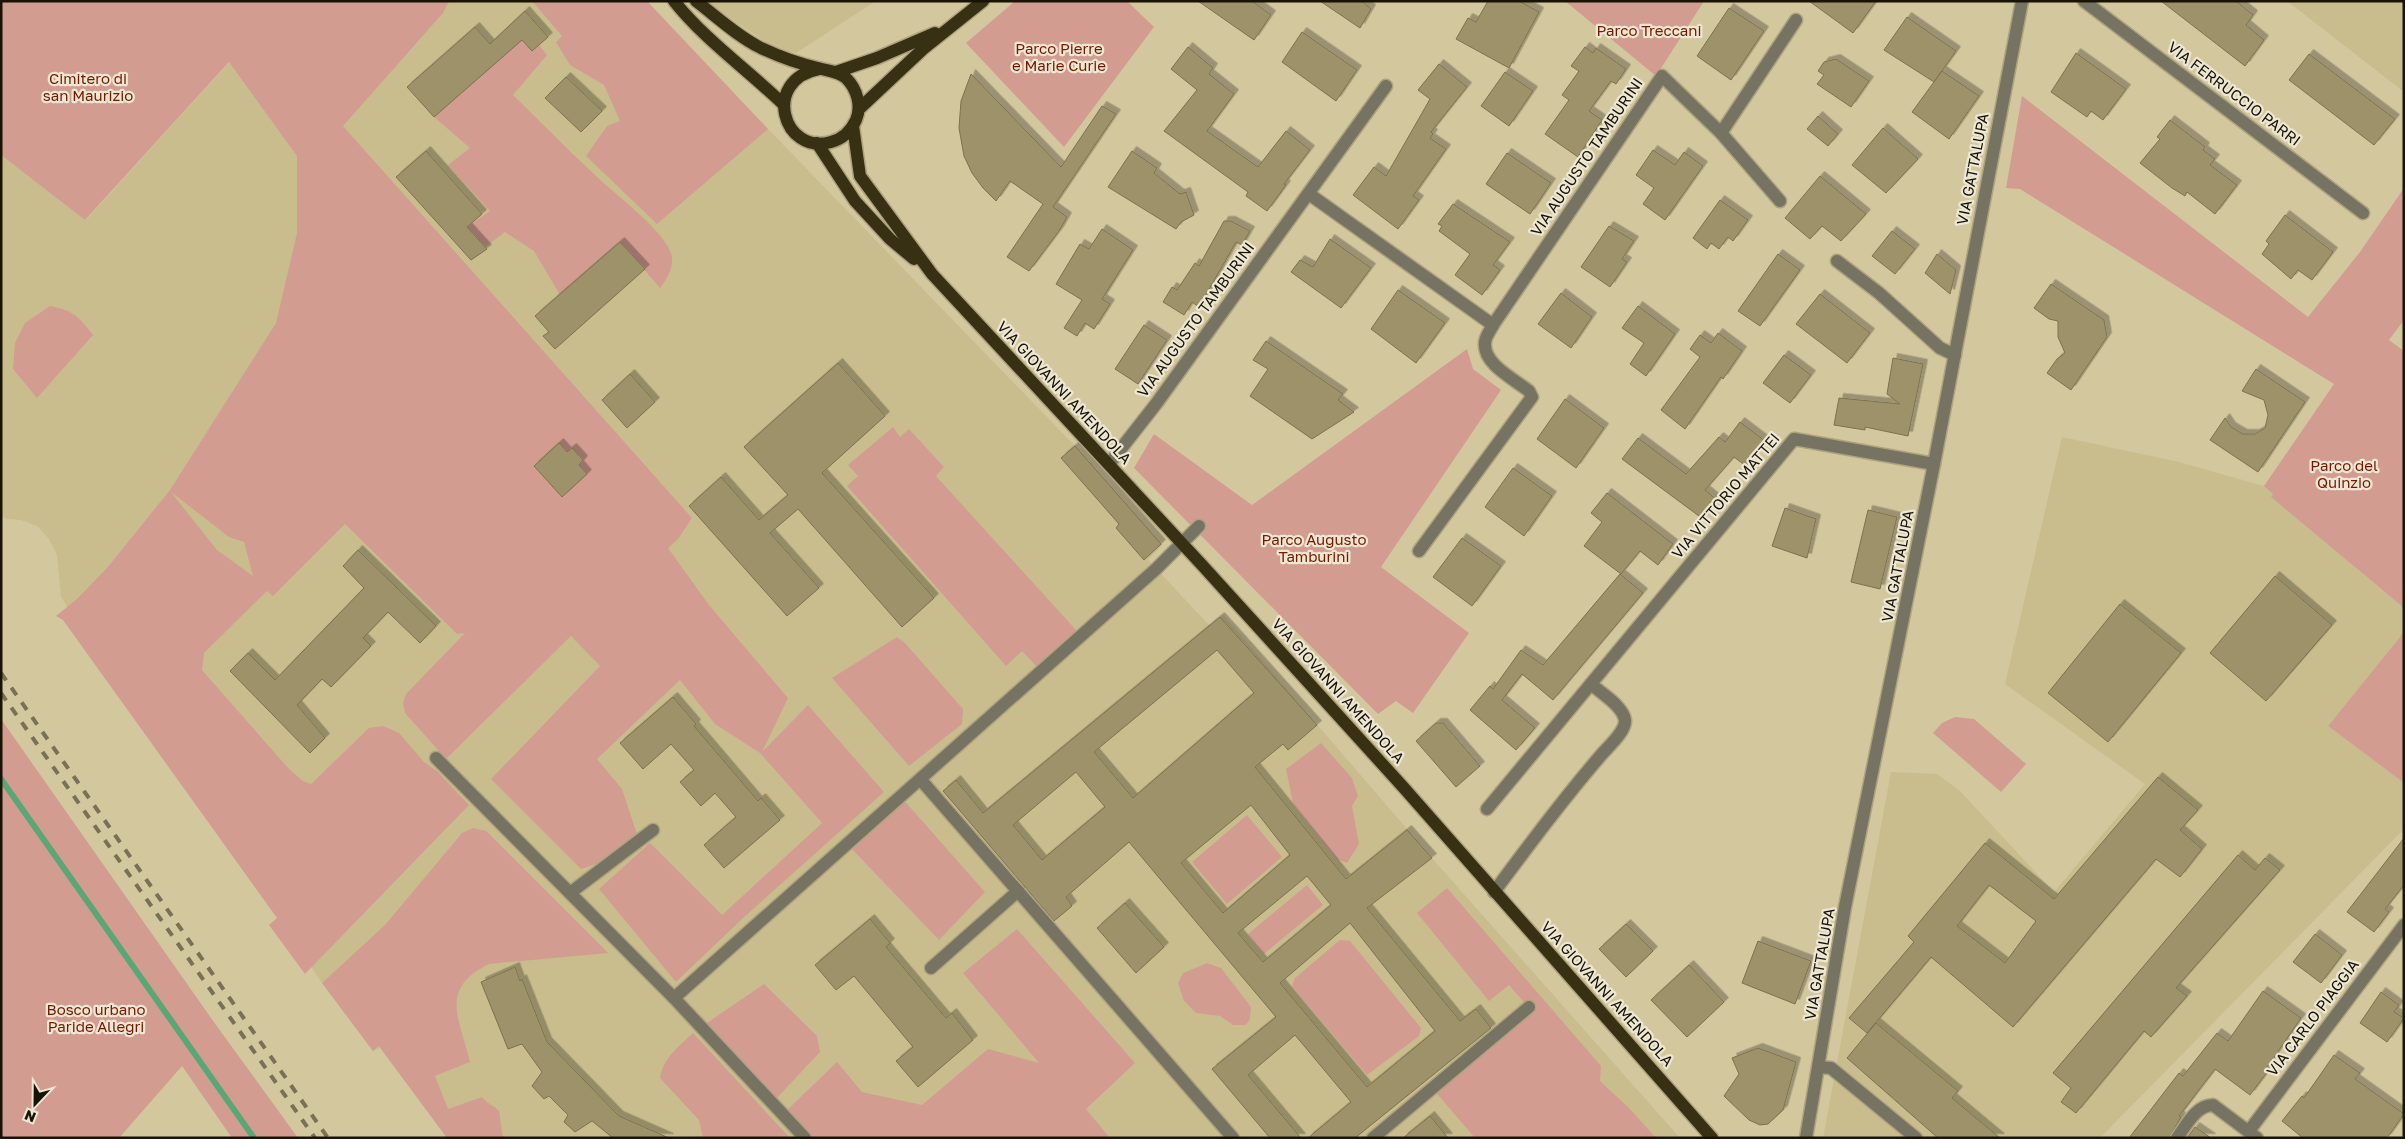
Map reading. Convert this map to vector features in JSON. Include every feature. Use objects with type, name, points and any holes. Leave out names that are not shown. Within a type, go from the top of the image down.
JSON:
[{"type":"main road","points":[[674,1],[713,40],[784,105]]},
{"type":"main road","points":[[696,1],[734,31],[761,47],[846,77],[858,97],[859,109]]},
{"type":"main road","points":[[859,109],[923,49],[983,1]]},
{"type":"main road","points":[[836,72],[877,58],[949,28]]},
{"type":"main road","points":[[819,68],[798,76],[788,89],[784,105],[788,124],[800,137],[817,143],[837,140],[853,126]]},
{"type":"main road","name":"VIA GIOVANNI AMENDOLA","points":[[859,109],[853,126],[860,176],[932,274],[1183,544],[1404,788],[1712,1138]]},
{"type":"main road","name":"VIA GIOVANNI AMENDOLA","points":[[817,143],[855,201],[890,239],[932,274]]},
{"type":"street","name":"VIA GATTALUPA","points":[[1806,1138],[1846,907],[1934,464],[2022,1]]},
{"type":"street","name":"VIA FERRUCCIO PARRI","points":[[2084,1],[2363,213]]},
{"type":"street","points":[[1721,133],[1796,20]]},
{"type":"street","name":"VIA AUGUSTO TAMBURINI","points":[[1419,551],[1532,397],[1529,391],[1492,362],[1485,352],[1485,341],[1493,325],[1662,76],[1721,133],[1780,201]]},
{"type":"street","name":"VIA AUGUSTO TAMBURINI","points":[[1108,464],[1156,404],[1386,86]]},
{"type":"street","points":[[1309,194],[1493,325]]},
{"type":"street","points":[[1837,261],[1879,293],[1940,348],[1955,355]]},
{"type":"street","name":"VIA VITTORIO MATTEI","points":[[1487,809],[1794,439],[1934,464]]},
{"type":"street","points":[[674,998],[921,780],[1183,544],[1199,526]]},
{"type":"street","points":[[1494,892],[1575,786],[1615,739],[1625,723],[1625,718],[1620,710],[1591,684]]},
{"type":"street","points":[[436,758],[674,998],[805,1138]]},
{"type":"street","points":[[921,780],[1233,1138]]},
{"type":"street","points":[[570,893],[653,830]]},
{"type":"street","points":[[931,968],[1018,891]]},
{"type":"street","name":"VIA CARLO PIAGGIA","points":[[2253,1134],[2404,925]]},
{"type":"street","points":[[1373,1138],[1529,1007]]},
{"type":"street","points":[[1819,1067],[1831,1068],[1916,1138]]},
{"type":"street","points":[[2177,1138],[2200,1107],[2206,1105],[2212,1105],[2253,1134]]},
{"type":"shaded area","points":[[285,1],[644,1],[1075,446],[1163,545],[1148,560],[1210,626],[1223,615],[1432,858],[1680,1138],[447,1138],[380,1048],[373,1051],[322,983],[88,638],[61,597],[57,555],[49,539],[37,526],[21,520],[6,519],[1,514],[1,155],[86,220]]},
{"type":"shaded area","points":[[704,1],[876,1],[796,53],[774,47]]},
{"type":"shaded area","points":[[2287,1],[2404,1],[2404,92]]},
{"type":"shaded area","points":[[2062,437],[2179,462],[2264,486],[2404,608],[2404,632],[2328,726],[2404,783],[2404,829],[2100,1138],[1823,1138],[1891,772],[1937,774],[1959,790],[2054,892],[2145,784],[2005,684]]},
{"type":"green space","name":"Cimitero di san Maurizio","points":[[1,1],[449,1],[443,13],[343,126],[692,518],[678,539],[668,548],[709,605],[788,698],[762,752],[808,705],[884,792],[742,919],[676,982],[599,889],[650,843],[722,915],[822,823],[760,753],[715,724],[680,680],[597,759],[622,789],[642,849],[581,869],[491,779],[600,666],[571,636],[446,759],[405,713],[403,703],[406,694],[465,633],[457,634],[345,524],[273,596],[267,591],[204,653],[202,670],[289,769],[303,781],[311,784],[369,728],[383,726],[399,733],[424,762],[437,771],[469,805],[305,974],[269,925],[277,918],[63,620],[56,616],[77,599],[107,568],[170,490],[276,323],[297,233],[297,156],[229,62],[85,220],[1,155]],"holes":[[[171,492],[229,537],[244,542],[253,576],[217,550]]]},
{"type":"green space","points":[[532,1],[647,1],[768,129],[657,224],[586,156],[607,126],[620,121],[604,85],[570,65],[556,42],[562,36]]},
{"type":"green space","name":"Parco Pierre e Marie Curie","points":[[1015,1],[1127,1],[1154,27],[1064,147],[966,43]]},
{"type":"green space","name":"Parco Treccani","points":[[1565,1],[1704,1],[1656,76]]},
{"type":"green space","points":[[522,40],[532,51],[539,45],[547,55],[513,95],[583,164],[648,222],[666,243],[671,253],[672,262],[668,276],[660,288],[620,242],[560,295],[534,251],[505,232],[485,247],[467,227],[490,211],[448,165],[470,148],[434,117]]},
{"type":"green space","name":"Parco del Quinzio","points":[[2022,96],[2308,317],[2360,252],[2404,188],[2404,320],[2389,340],[2404,351],[2404,608],[2271,497],[2273,494],[2264,486],[2334,384],[2020,189],[2006,188]]},
{"type":"green space","points":[[50,306],[75,315],[93,335],[37,398],[13,369],[15,343],[25,323]]},
{"type":"green space","name":"Parco Augusto Tamburini","points":[[1467,349],[1473,369],[1501,390],[1381,567],[1469,633],[1413,713],[1396,701],[1378,714],[1134,468],[1154,434],[1252,505]]},
{"type":"green space","points":[[893,427],[900,437],[909,429],[944,467],[936,476],[1077,631],[1038,668],[1022,651],[1006,666],[847,486],[858,476],[848,465]]},
{"type":"green space","points":[[2404,632],[2404,783],[2328,726]]},
{"type":"green space","points":[[897,637],[905,643],[963,709],[962,724],[909,766],[832,678]]},
{"type":"green space","points":[[1955,717],[1974,719],[2026,764],[2001,792],[1933,733],[1942,723]]},
{"type":"green space","name":"Bosco urbano Paride Allegri","points":[[1,719],[216,1025],[298,1138],[232,1138],[182,1066],[119,1138],[1,1138]]},
{"type":"green space","points":[[1321,743],[1352,778],[1358,796],[1352,806],[1359,844],[1347,863],[1337,859],[1293,803],[1286,769]]},
{"type":"green space","points":[[901,797],[985,892],[939,940],[848,845]]},
{"type":"green space","points":[[1247,815],[1282,857],[1227,904],[1192,862]]},
{"type":"green space","points":[[473,828],[486,831],[608,953],[489,964],[473,974],[463,984],[458,995],[458,1019],[470,1062],[435,1076],[448,1109],[482,1097],[497,1109],[499,1111],[503,1138],[447,1138],[379,1046],[373,1051],[322,983],[385,925],[462,833]]},
{"type":"green space","points":[[1307,885],[1323,905],[1264,954],[1248,934]]},
{"type":"green space","points":[[1447,888],[1601,1066],[1600,1081],[1629,1108],[1656,1138],[1475,1138],[1432,1088],[1528,1007],[1509,985],[1489,1001],[1417,913]]},
{"type":"green space","points":[[1017,929],[1135,1063],[1086,1109],[1110,1138],[805,1138],[783,1114],[837,1062],[862,1092],[922,1105],[988,1049],[1039,1063],[963,973]]},
{"type":"green space","points":[[1340,940],[1350,941],[1421,1028],[1419,1036],[1367,1075],[1292,986],[1295,978]]},
{"type":"green space","points":[[1207,963],[1221,968],[1251,1007],[1250,1019],[1246,1025],[1233,1025],[1220,1016],[1196,1013],[1184,1001],[1178,983],[1183,973]]},
{"type":"green space","points":[[764,984],[817,1036],[820,1052],[775,1100],[704,1025]]},
{"type":"green space","points":[[693,1033],[790,1138],[703,1138],[699,1120],[660,1078],[668,1058]]},
{"type":"building","points":[[1198,1],[1252,1],[1271,15],[1254,40]]},
{"type":"building","points":[[1320,1],[1362,1],[1371,9],[1360,28]]},
{"type":"building","points":[[1488,1],[1519,1],[1539,12],[1509,68],[1456,39],[1468,18],[1476,22]]},
{"type":"building","points":[[1809,1],[1876,1],[1853,33]]},
{"type":"building","points":[[2161,1],[2236,1],[2253,15],[2246,25],[2264,40],[2245,66]]},
{"type":"building","points":[[1729,8],[1764,31],[1731,80],[1697,56]]},
{"type":"building","points":[[525,11],[548,37],[532,51],[522,40],[434,117],[407,87],[475,27],[490,44]]},
{"type":"building","points":[[1907,17],[1956,51],[1934,82],[1884,50]]},
{"type":"building","points":[[1302,32],[1357,70],[1336,101],[1282,62]]},
{"type":"building","points":[[1188,47],[1213,68],[1209,74],[1234,94],[1207,131],[1258,167],[1286,131],[1310,150],[1284,184],[1286,185],[1267,211],[1246,196],[1248,192],[1164,131],[1197,90],[1171,69]]},
{"type":"building","points":[[1585,47],[1593,53],[1596,48],[1626,69],[1616,84],[1611,81],[1589,111],[1602,120],[1578,157],[1545,134],[1569,100],[1562,95],[1579,71],[1571,66]]},
{"type":"building","points":[[2076,53],[2126,89],[2103,120],[2091,111],[2087,117],[2051,92]]},
{"type":"building","points":[[2309,54],[2395,119],[2374,145],[2289,80]]},
{"type":"building","points":[[1836,59],[1869,81],[1851,107],[1817,84],[1824,75],[1818,71],[1824,62]]},
{"type":"building","points":[[1439,64],[1467,87],[1431,132],[1433,134],[1430,138],[1446,149],[1413,196],[1419,200],[1398,229],[1353,195],[1374,167],[1386,176],[1430,99],[1418,90]]},
{"type":"building","points":[[1942,71],[1979,96],[1949,139],[1912,112]]},
{"type":"building","points":[[1505,72],[1533,91],[1509,126],[1481,106]]},
{"type":"building","points":[[971,74],[1061,167],[1102,106],[1116,114],[1053,207],[1067,217],[1059,231],[1029,271],[1007,257],[1043,204],[1010,181],[996,201],[972,173],[964,156],[959,128],[961,101]]},
{"type":"building","points":[[566,77],[602,111],[581,132],[545,98]]},
{"type":"building","points":[[1818,116],[1838,134],[1828,146],[1807,129]]},
{"type":"building","points":[[2170,120],[2205,147],[2203,150],[2215,159],[2210,165],[2237,185],[2215,214],[2187,192],[2185,196],[2172,188],[2140,163],[2160,139],[2157,137]]},
{"type":"building","points":[[1883,128],[1918,159],[1886,193],[1852,165]]},
{"type":"building","points":[[1653,150],[1675,165],[1684,152],[1703,166],[1665,220],[1643,204],[1654,188],[1636,175]]},
{"type":"building","points":[[426,151],[482,214],[467,227],[487,249],[471,260],[396,177]]},
{"type":"building","points":[[1132,151],[1157,168],[1154,173],[1180,194],[1186,192],[1194,215],[1181,222],[1176,229],[1108,187]]},
{"type":"building","points":[[1507,153],[1551,183],[1530,214],[1486,184]]},
{"type":"building","points":[[1820,176],[1866,214],[1841,241],[1822,226],[1810,239],[1785,218]]},
{"type":"building","points":[[1720,200],[1748,220],[1733,241],[1728,237],[1719,249],[1711,243],[1707,249],[1693,238]]},
{"type":"building","points":[[1453,204],[1510,242],[1493,265],[1500,270],[1482,295],[1455,275],[1470,254],[1439,231],[1442,226],[1438,224]]},
{"type":"building","points":[[2285,215],[2333,252],[2312,280],[2298,270],[2291,279],[2262,254],[2269,244],[2266,241]]},
{"type":"building","points":[[1224,221],[1231,221],[1250,231],[1242,245],[1236,242],[1199,307],[1192,302],[1184,315],[1163,302],[1172,287],[1177,290],[1195,263],[1199,266]]},
{"type":"building","points":[[1609,226],[1634,241],[1622,259],[1627,262],[1610,287],[1581,267]]},
{"type":"building","points":[[1102,229],[1133,250],[1102,299],[1110,304],[1094,329],[1085,323],[1077,336],[1064,328],[1082,300],[1056,284],[1080,244],[1089,249]]},
{"type":"building","points":[[1892,231],[1915,249],[1895,274],[1872,256]]},
{"type":"building","points":[[1330,239],[1371,268],[1341,308],[1291,272],[1300,260],[1313,267]]},
{"type":"building","points":[[620,242],[645,269],[555,349],[543,336],[549,332],[535,316]]},
{"type":"building","points":[[1778,254],[1800,270],[1760,326],[1738,311]]},
{"type":"building","points":[[1937,254],[1956,270],[1950,294],[1925,273]]},
{"type":"building","points":[[2051,284],[2104,320],[2107,337],[2071,390],[2047,373],[2057,359],[2065,353],[2058,337],[2058,321],[2049,319],[2034,308]]},
{"type":"building","points":[[1398,290],[1445,323],[1416,363],[1371,329]]},
{"type":"building","points":[[1561,293],[1592,317],[1571,348],[1538,324]]},
{"type":"building","points":[[1820,294],[1870,333],[1847,363],[1796,324]]},
{"type":"building","points":[[1638,306],[1675,334],[1646,376],[1630,364],[1644,343],[1622,328]]},
{"type":"building","points":[[1144,325],[1167,340],[1138,384],[1115,369]]},
{"type":"building","points":[[1718,333],[1742,351],[1723,379],[1721,377],[1685,429],[1661,410],[1700,357],[1690,349],[1700,335],[1711,343]]},
{"type":"building","points":[[1266,341],[1343,394],[1338,400],[1354,412],[1312,439],[1250,396],[1268,369],[1253,360]]},
{"type":"building","points":[[1784,355],[1811,375],[1790,403],[1763,383]]},
{"type":"building","points":[[1893,358],[1923,364],[1908,436],[1865,427],[1865,430],[1834,425],[1839,398],[1900,404],[1887,394]]},
{"type":"building","points":[[838,363],[885,416],[822,473],[934,598],[902,627],[798,509],[770,533],[819,588],[787,616],[689,506],[721,477],[759,520],[788,495],[744,447]]},
{"type":"building","points":[[2256,369],[2305,402],[2258,472],[2210,440],[2225,418],[2231,427],[2243,434],[2255,434],[2265,428],[2268,415],[2264,400],[2242,391]]},
{"type":"building","points":[[630,374],[655,402],[627,428],[602,400]]},
{"type":"building","points":[[1565,399],[1604,428],[1576,468],[1537,439]]},
{"type":"building","points":[[1740,422],[1765,441],[1746,466],[1734,457],[1705,490],[1717,500],[1703,519],[1622,459],[1638,438],[1686,474],[1719,437],[1725,442]]},
{"type":"building","points":[[559,443],[567,452],[572,448],[583,460],[579,465],[587,474],[562,497],[534,466]]},
{"type":"building","points":[[1075,446],[1161,544],[1144,560],[1116,528],[1119,524],[1061,458]]},
{"type":"building","points":[[1513,468],[1552,496],[1524,536],[1485,507]]},
{"type":"building","points":[[1607,493],[1673,544],[1658,565],[1640,551],[1621,574],[1584,546],[1602,522],[1591,513]]},
{"type":"building","points":[[1785,508],[1816,519],[1807,558],[1772,546]]},
{"type":"building","points":[[1868,510],[1897,517],[1880,589],[1851,582]]},
{"type":"building","points":[[1462,538],[1501,566],[1472,606],[1433,577]]},
{"type":"building","points":[[358,550],[436,626],[420,643],[388,612],[363,638],[371,646],[331,687],[322,679],[297,705],[325,738],[310,753],[230,671],[248,653],[275,680],[364,588],[343,566]]},
{"type":"building","points":[[1620,574],[1643,593],[1553,700],[1522,674],[1502,700],[1535,728],[1516,750],[1470,710],[1490,686],[1493,689],[1521,650],[1543,665]]},
{"type":"building","points":[[2275,576],[2332,625],[2266,701],[2210,653]]},
{"type":"building","points":[[2120,604],[2181,653],[2108,742],[2048,693]]},
{"type":"building","points":[[1220,617],[1317,725],[1288,750],[1283,744],[1255,767],[1346,879],[1407,830],[1432,858],[1367,908],[1460,1021],[1476,1009],[1491,1028],[1355,1138],[1308,1138],[1351,1102],[1295,1035],[1248,1075],[1301,1138],[1270,1138],[1212,1069],[1276,1017],[1129,842],[1066,897],[1072,906],[1054,921],[943,791],[956,780],[983,813]],"holes":[[[1217,650],[1254,693],[1133,798],[1094,752]],[[1076,772],[1105,807],[1042,860],[1013,825]],[[1251,805],[1290,855],[1223,913],[1181,863]],[[1307,876],[1331,905],[1263,962],[1238,933]],[[1350,923],[1435,1031],[1367,1087],[1280,983]]]},
{"type":"building","points":[[673,697],[696,724],[694,726],[758,801],[761,798],[780,820],[724,868],[704,845],[736,817],[715,793],[701,806],[680,782],[694,770],[671,744],[643,769],[620,743]]},
{"type":"building","points":[[1436,723],[1443,723],[1480,766],[1456,787],[1416,741]]},
{"type":"building","points":[[2158,777],[2198,810],[2180,830],[2202,849],[2180,877],[2156,859],[2013,1027],[1931,957],[1867,1033],[1849,1018],[1914,942],[1908,936],[1985,843],[2054,899]],"holes":[[[1989,885],[2036,921],[2005,963],[1957,926]]]},
{"type":"building","points":[[2404,838],[2404,885],[2385,909],[2389,912],[2374,932],[2347,912]]},
{"type":"building","points":[[2238,855],[2255,870],[2265,858],[2280,870],[2176,988],[2187,996],[2151,1037],[2144,1031],[2076,1113],[2061,1102],[2071,1088],[2053,1073]]},
{"type":"building","points":[[1125,903],[1164,947],[1136,973],[1097,928]]},
{"type":"building","points":[[870,919],[890,943],[886,947],[946,1018],[952,1013],[973,1040],[918,1087],[896,1061],[913,1047],[854,976],[836,990],[815,965]]},
{"type":"building","points":[[1626,924],[1653,951],[1626,977],[1599,949]]},
{"type":"building","points":[[2315,934],[2342,955],[2321,983],[2293,962]]},
{"type":"building","points":[[1758,941],[1811,961],[1795,1004],[1742,983]]},
{"type":"building","points":[[1689,965],[1724,1002],[1687,1037],[1651,1000]]},
{"type":"building","points":[[515,967],[520,981],[522,979],[547,1042],[619,1116],[669,1138],[613,1138],[592,1121],[575,1132],[564,1122],[568,1115],[549,1096],[544,1099],[532,1086],[542,1072],[522,1044],[508,1049],[481,982]]},
{"type":"building","points":[[2263,991],[2301,1018],[2266,1069],[2268,1071],[2250,1095],[2215,1069],[2179,1116],[2181,1117],[2169,1138],[2129,1138],[2179,1073],[2183,1076],[2217,1033],[2228,1041]]},
{"type":"building","points":[[2381,992],[2399,1005],[2394,1012],[2404,1018],[2387,1042],[2360,1023]]},
{"type":"building","points":[[1876,1023],[1958,1091],[1952,1098],[2000,1138],[1938,1138],[1847,1058]]},
{"type":"building","points":[[1758,1048],[1796,1062],[1783,1110],[1768,1124],[1760,1125],[1749,1120],[1724,1096],[1739,1074],[1732,1058]]},
{"type":"building","points":[[2334,1055],[2360,1073],[2355,1079],[2404,1114],[2387,1138],[2303,1138],[2282,1121],[2302,1096],[2304,1098]]},
{"type":"building","points":[[1430,1116],[1448,1138],[1403,1138]]},
{"type":"building","points":[[2195,1127],[2211,1138],[2187,1138]]},
{"type":"waterway","points":[[1,779],[254,1138]]},
{"type":"railway","points":[[1,673],[328,1138]]},
{"type":"railway","points":[[1,693],[315,1138]]}]
